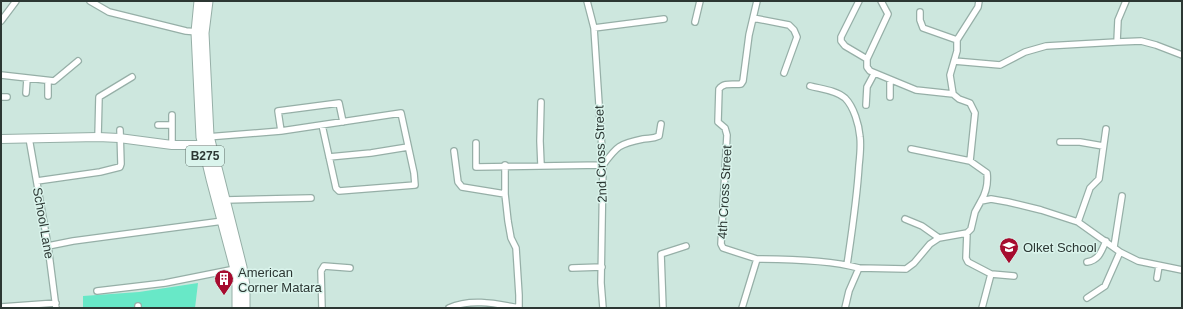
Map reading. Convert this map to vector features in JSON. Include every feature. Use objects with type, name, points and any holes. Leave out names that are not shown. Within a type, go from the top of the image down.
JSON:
[{"type":"main road","name":"B275","points":[[199,1],[206,141],[235,269],[237,308]]},
{"type":"main road","name":"B275","points":[[200,32],[208,1]]},
{"type":"main road","points":[[1,139],[98,137],[120,134],[172,145],[206,141]]},
{"type":"main road","name":"B275","points":[[206,141],[225,200],[242,267],[245,286],[245,308]]},
{"type":"street","points":[[90,1],[109,12],[186,31],[200,32]]},
{"type":"street","name":"2nd Cross Street","points":[[587,1],[594,28],[603,166],[601,283],[603,308]]},
{"type":"street","points":[[695,22],[700,1]]},
{"type":"street","name":"4th Cross Street","points":[[757,1],[749,35],[743,81],[741,84],[724,85],[720,87],[718,122],[725,128],[727,135],[721,244],[723,248],[757,259]]},
{"type":"street","points":[[858,1],[841,37],[841,42],[867,59]]},
{"type":"street","points":[[881,1],[888,14],[867,59],[867,67],[874,74],[916,90],[953,94],[959,99],[970,103],[975,113],[970,160]]},
{"type":"street","points":[[953,94],[950,75],[957,51],[957,40],[978,7],[979,1]]},
{"type":"street","points":[[1117,42],[1118,20],[1126,1]]},
{"type":"street","points":[[1,21],[13,2]]},
{"type":"street","points":[[920,12],[920,20],[923,28],[957,40]]},
{"type":"street","points":[[753,18],[789,26],[794,30],[797,37],[784,74]]},
{"type":"street","points":[[594,28],[664,19]]},
{"type":"street","points":[[954,61],[1000,65],[1025,52],[1046,46],[1141,41],[1182,54]]},
{"type":"street","points":[[1,75],[54,81],[78,61]]},
{"type":"street","points":[[866,105],[867,87],[874,74]]},
{"type":"street","points":[[98,137],[99,97],[132,77]]},
{"type":"street","points":[[26,93],[27,79]]},
{"type":"street","points":[[890,80],[890,97]]},
{"type":"street","points":[[48,81],[48,96]]},
{"type":"street","points":[[810,86],[834,92],[845,98],[852,108],[861,138],[854,223],[847,265]]},
{"type":"street","points":[[541,102],[541,165]]},
{"type":"street","points":[[281,131],[278,111],[339,103],[343,122]]},
{"type":"street","points":[[206,141],[401,113],[414,173],[415,185],[339,191],[336,188],[322,125]]},
{"type":"street","points":[[172,115],[172,145]]},
{"type":"street","points":[[476,143],[476,167],[505,165],[603,166],[615,149],[621,145],[644,139],[654,139],[659,136],[661,124]]},
{"type":"street","points":[[158,125],[172,125]]},
{"type":"street","points":[[1078,222],[1090,188],[1099,179],[1106,129]]},
{"type":"street","points":[[37,182],[100,172],[120,167],[120,134]]},
{"type":"street","name":"School Lane","points":[[29,138],[48,246],[56,305]]},
{"type":"street","points":[[1060,142],[1080,142],[1103,146]]},
{"type":"street","points":[[329,156],[371,153],[408,147]]},
{"type":"street","points":[[742,308],[757,259],[785,259],[847,265],[859,268],[906,269],[914,263],[930,244],[939,238],[967,233],[971,229],[975,212],[985,190],[988,179],[987,173],[970,160],[911,149]]},
{"type":"street","points":[[454,151],[457,177],[462,187],[505,194]]},
{"type":"street","points":[[449,308],[476,302],[500,304],[519,308],[516,248],[511,238],[508,221],[505,194],[505,165]]},
{"type":"street","points":[[1114,247],[1122,196]]},
{"type":"street","points":[[225,200],[311,198]]},
{"type":"street","points":[[981,201],[991,200],[1008,202],[1041,210],[1078,222],[1120,252],[1138,261],[1182,270]]},
{"type":"street","points":[[905,219],[922,226],[939,238]]},
{"type":"street","points":[[48,246],[74,241],[223,221]]},
{"type":"street","points":[[967,233],[966,258],[968,262],[991,274],[1014,276]]},
{"type":"street","points":[[1087,262],[1098,257],[1106,241]]},
{"type":"street","points":[[663,308],[661,254],[686,246]]},
{"type":"street","points":[[1087,298],[1105,286],[1120,252]]},
{"type":"street","points":[[322,308],[321,271],[324,266],[350,268]]},
{"type":"street","points":[[1158,266],[1158,278]]},
{"type":"street","points":[[572,268],[602,267]]},
{"type":"street","points":[[845,308],[849,291],[859,268]]},
{"type":"street","points":[[97,291],[165,283],[235,269]]},
{"type":"street","points":[[982,308],[991,274]]},
{"type":"street","points":[[1,307],[56,305]]},
{"type":"green space","points":[[198,283],[195,308],[83,308],[83,296],[139,292]]},
{"type":"place","name":"Olket School","points":[[1009,264]]},
{"type":"place","name":"American Corner Matara","points":[[224,296]]}]
